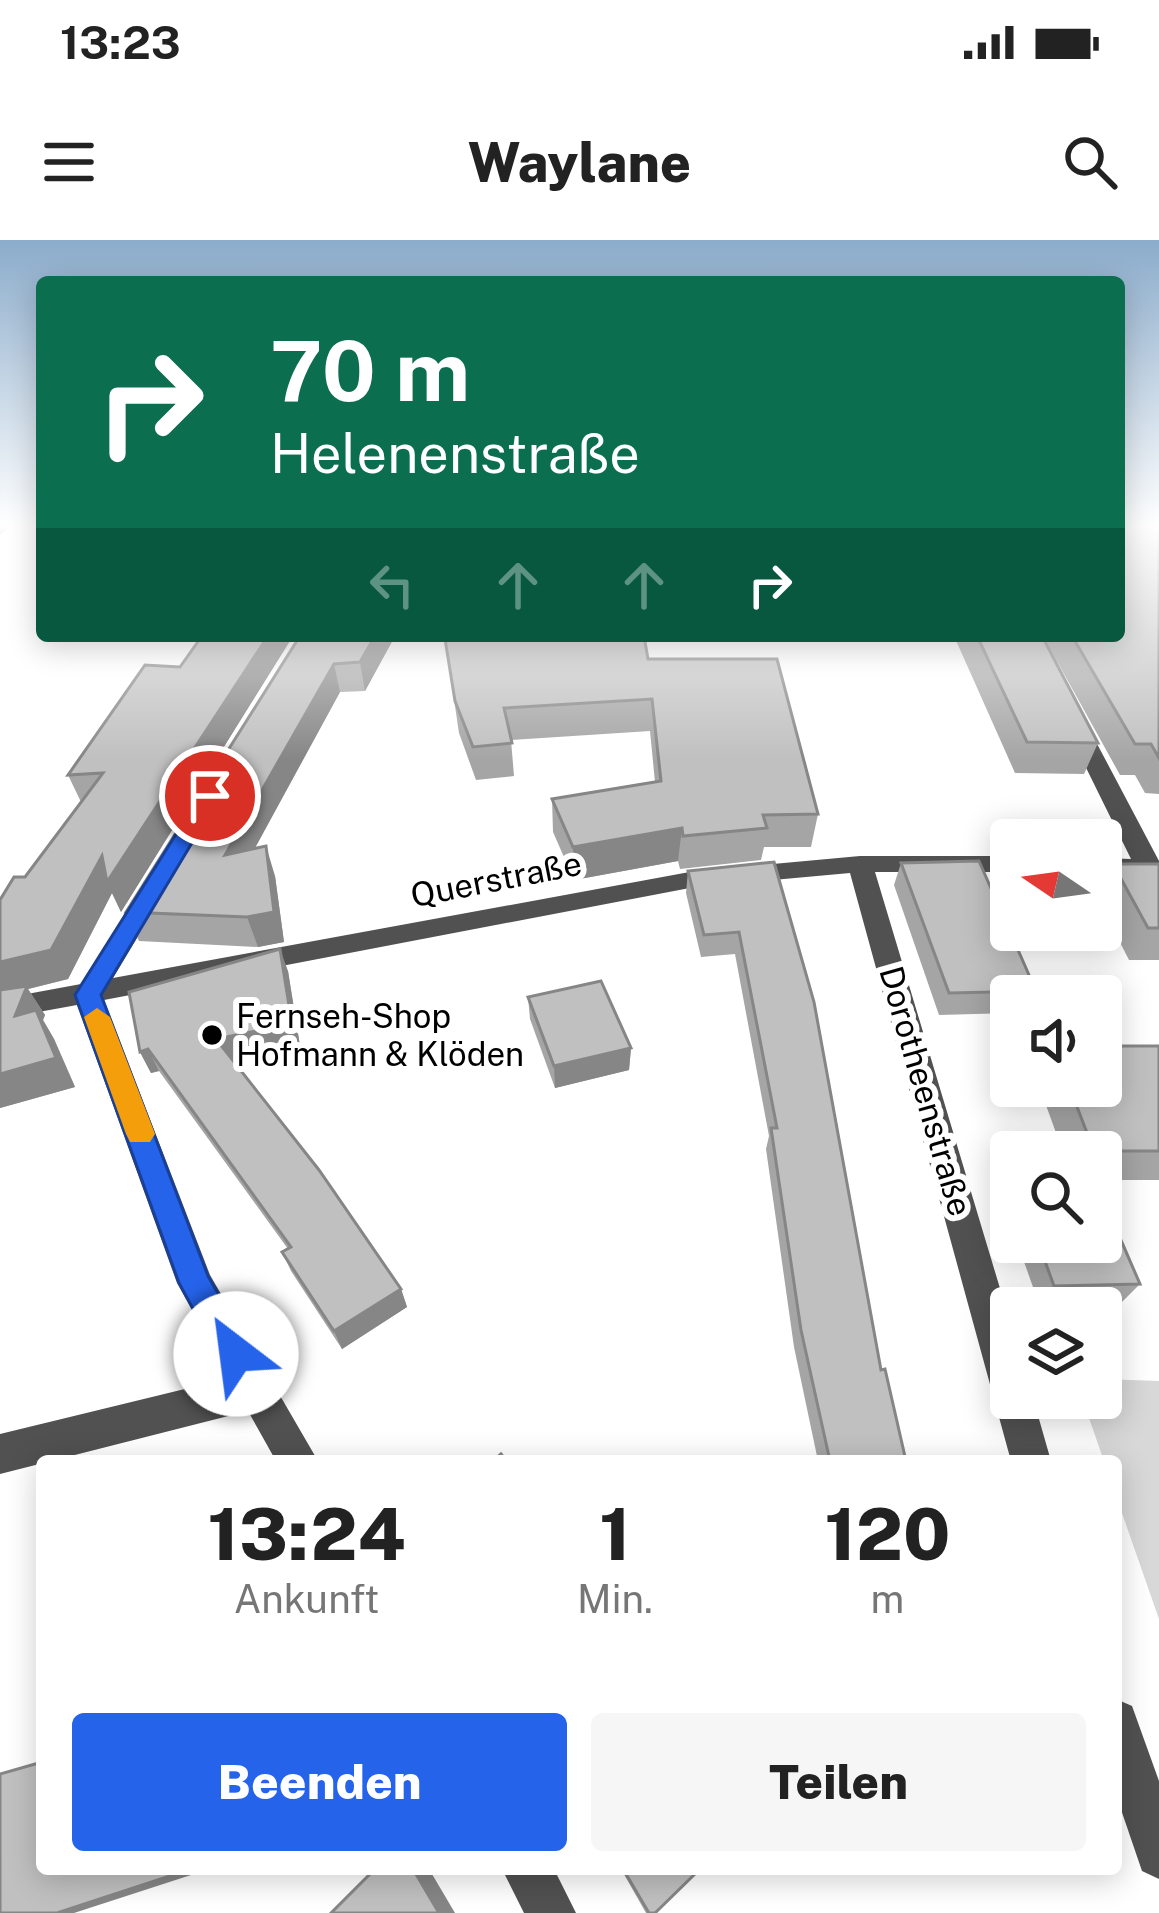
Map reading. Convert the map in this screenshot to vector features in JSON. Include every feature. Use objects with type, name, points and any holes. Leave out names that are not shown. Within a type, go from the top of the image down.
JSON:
[{"type":"street","points":[[1064,701],[1153,867],[1122,866]]},
{"type":"street","name":"Querstraße","points":[[0,1009],[695,879],[860,864],[990,864]]},
{"type":"street","name":"Dorotheenstraße","points":[[860,864],[990,1315]]},
{"type":"street","points":[[161,875],[88,995],[195,1283],[295,1455]]},
{"type":"street","points":[[0,1454],[257,1390]]},
{"type":"street","points":[[1020,1419],[1029,1455]]},
{"type":"street","points":[[1122,1740],[1159,1853]]},
{"type":"street","points":[[530,1875],[551,1913]]},
{"type":"shaded area","points":[[1122,1380],[1159,1381],[1159,1619],[1122,1513],[1122,1455],[1102,1455],[1089,1419],[1122,1419]]},
{"type":"building","points":[[1125,604],[1159,604],[1159,758],[1151,744],[1135,744],[1076,642],[1125,642]]},
{"type":"building","points":[[198,642],[264,642],[107,882],[102,856],[51,950],[0,962],[0,900],[14,877],[25,877],[103,773],[68,775],[145,665],[180,667]]},
{"type":"building","points":[[296,642],[372,642],[360,662],[334,664],[225,855],[266,846],[274,912],[247,917],[126,912]]},
{"type":"building","points":[[445,642],[645,642],[648,659],[777,659],[818,814],[763,815],[767,828],[683,836],[682,828],[573,847],[552,799],[661,781],[652,699],[504,708],[512,743],[473,747],[455,701]]},
{"type":"building","points":[[980,642],[1045,642],[1098,743],[1027,742]]},
{"type":"building","points":[[979,861],[990,886],[990,951],[1018,951],[1029,975],[990,975],[990,992],[949,993],[901,863]]},
{"type":"building","points":[[774,862],[814,1002],[881,1370],[885,1369],[905,1455],[829,1455],[801,1330],[771,1128],[777,1128],[739,932],[704,935],[688,871]]},
{"type":"building","points":[[1122,864],[1159,864],[1159,928],[1148,928],[1122,880]]},
{"type":"building","points":[[280,949],[292,1024],[216,1039],[319,1170],[401,1289],[334,1331],[282,1252],[291,1247],[148,1049],[140,1052],[129,992]]},
{"type":"building","points":[[601,981],[631,1048],[554,1066],[528,997]]},
{"type":"building","points":[[27,986],[15,1016],[36,1010],[56,1058],[0,1074],[0,990]]},
{"type":"building","points":[[1122,1046],[1159,1046],[1159,1151],[1122,1151],[1122,1131],[1086,1131],[1077,1107],[1122,1107]]},
{"type":"building","points":[[1122,1242],[1140,1284],[1054,1286],[1046,1263],[1122,1263]]},
{"type":"building","points":[[36,1764],[36,1875],[173,1875],[57,1913],[0,1913],[0,1774]]},
{"type":"building","points":[[369,1875],[417,1875],[439,1913],[331,1913]]},
{"type":"building","points":[[627,1875],[694,1875],[655,1913],[649,1913]]},
{"type":"slow traffic","points":[[97,1017],[140,1134]]},
{"type":"place","name":"Fernseh-Shop Hofmann & Klöden","points":[[212,1035]]},
{"type":"route","points":[[210,796],[88,995],[195,1283],[236,1354]]}]
